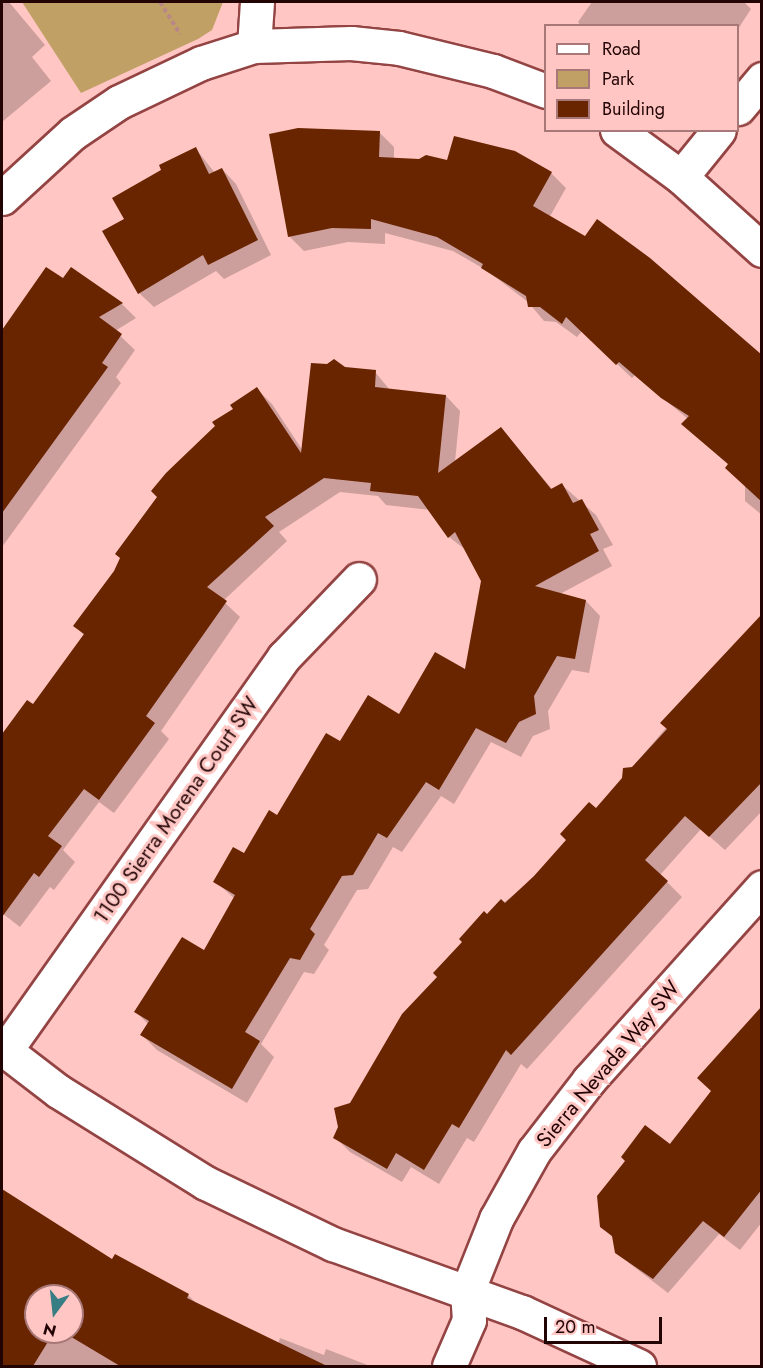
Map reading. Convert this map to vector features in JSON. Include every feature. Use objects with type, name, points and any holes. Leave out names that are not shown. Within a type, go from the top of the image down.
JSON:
[{"type":"street","points":[[254,46],[257,2]]},
{"type":"street","points":[[2,198],[73,133],[118,102],[201,63],[254,46],[351,43],[399,48],[494,71],[544,90]]},
{"type":"street","points":[[739,107],[762,79]]},
{"type":"street","points":[[620,132],[681,177],[762,250]]},
{"type":"street","points":[[681,177],[717,132]]},
{"type":"street","name":"1100 Sierra Morena Court SW","points":[[3,1050],[285,657],[359,579]]},
{"type":"street","name":"Sierra Nevada Way SW","points":[[467,1292],[496,1219],[534,1151],[589,1080],[762,887]]},
{"type":"street","points":[[3,1050],[58,1091],[206,1183],[333,1244],[522,1312],[639,1366]]},
{"type":"street","points":[[449,1366],[468,1320],[467,1292]]},
{"type":"path","points":[[160,2],[183,38]]},
{"type":"green space","points":[[22,2],[223,2],[212,30],[198,39],[81,93]]},
{"type":"building","points":[[298,128],[380,131],[379,157],[419,159],[426,155],[447,160],[454,136],[515,151],[552,172],[533,206],[585,236],[597,219],[650,258],[762,355],[762,502],[725,468],[728,464],[681,424],[689,416],[661,398],[619,362],[616,365],[566,317],[562,324],[540,307],[528,307],[526,296],[481,268],[483,264],[437,237],[371,219],[371,229],[332,228],[288,237],[269,134]]},
{"type":"building","points":[[196,147],[209,174],[222,168],[258,240],[208,265],[203,255],[138,294],[102,231],[124,219],[112,198],[161,170],[159,165]]},
{"type":"building","points":[[46,267],[63,278],[71,267],[123,303],[99,317],[122,334],[102,363],[108,367],[2,513],[2,330]]},
{"type":"building","points":[[334,359],[345,367],[376,370],[375,387],[446,395],[438,473],[501,427],[551,489],[562,483],[573,503],[582,499],[599,530],[590,534],[599,551],[535,586],[586,600],[575,659],[557,656],[534,696],[536,714],[519,722],[506,743],[476,728],[439,790],[426,782],[387,838],[378,833],[353,875],[342,876],[310,929],[315,934],[300,960],[290,958],[245,1032],[260,1041],[232,1089],[140,1035],[149,1021],[134,1012],[182,937],[204,950],[235,895],[213,882],[233,847],[244,853],[269,810],[277,815],[326,733],[340,741],[368,695],[399,714],[435,652],[465,669],[481,581],[455,532],[448,538],[418,496],[370,491],[371,483],[324,478],[265,517],[274,526],[207,587],[227,601],[146,716],[155,723],[99,800],[84,789],[48,836],[62,846],[39,877],[34,873],[2,917],[2,734],[27,700],[33,704],[84,634],[73,626],[114,571],[120,558],[115,554],[157,497],[151,491],[166,473],[215,426],[212,422],[233,409],[230,405],[257,387],[301,453],[311,363],[327,364]]},
{"type":"building","points":[[762,614],[762,782],[709,837],[685,816],[645,860],[668,881],[511,1055],[506,1050],[459,1128],[452,1124],[424,1170],[396,1153],[387,1169],[333,1138],[338,1127],[334,1108],[350,1103],[402,1014],[437,977],[433,973],[462,942],[459,939],[484,911],[487,914],[501,899],[505,903],[534,876],[566,840],[560,834],[589,802],[596,808],[622,778],[623,768],[632,767],[667,729],[660,723]]},
{"type":"building","points":[[762,1006],[762,1189],[724,1237],[703,1221],[653,1279],[615,1253],[612,1236],[600,1227],[597,1196],[625,1161],[621,1157],[645,1125],[670,1144],[711,1091],[697,1078]]},
{"type":"building","points":[[2,1189],[112,1259],[115,1254],[189,1294],[187,1298],[327,1366],[120,1366],[83,1344],[84,1284],[24,1284],[24,1344],[47,1344],[33,1366],[2,1366]]}]
